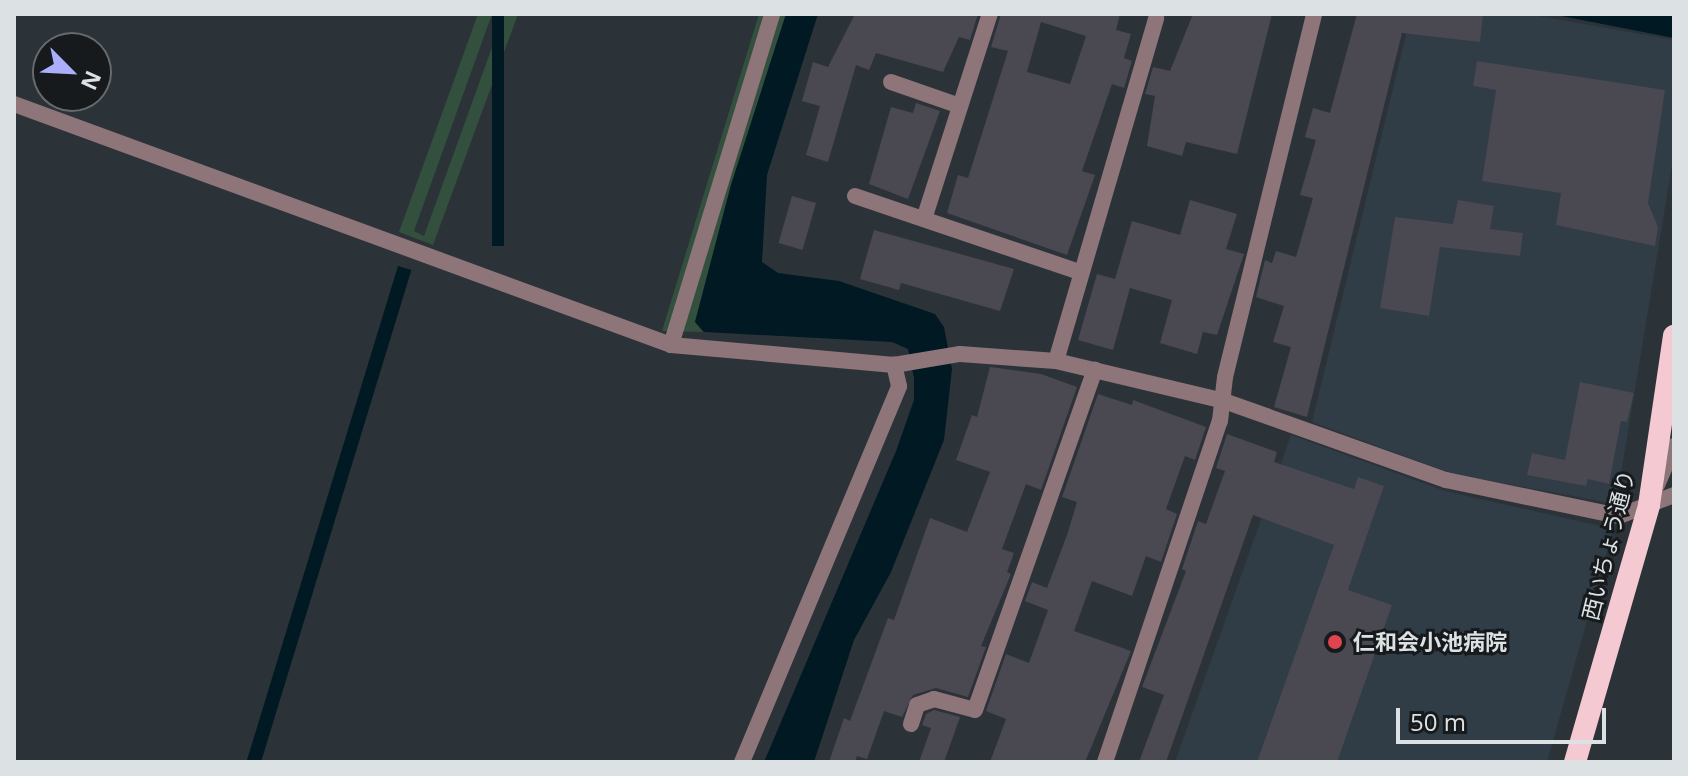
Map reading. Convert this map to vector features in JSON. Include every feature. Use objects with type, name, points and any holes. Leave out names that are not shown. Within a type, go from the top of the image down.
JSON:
[{"type":"highway","name":"西いちょう通り","points":[[1575,762],[1649,505],[1674,336]]},
{"type":"street","points":[[671,345],[772,14]]},
{"type":"street","points":[[924,219],[990,14]]},
{"type":"street","points":[[1105,762],[1224,401],[1314,14]]},
{"type":"street","points":[[1056,361],[1156,18]]},
{"type":"street","points":[[891,82],[960,106]]},
{"type":"street","points":[[14,104],[671,345],[894,365],[960,354],[1056,361],[1224,401],[1446,480],[1619,516],[1674,495]]},
{"type":"street","points":[[855,196],[1080,272]]},
{"type":"street","points":[[742,762],[899,386],[894,365]]},
{"type":"street","points":[[911,724],[917,705],[934,699],[975,710],[1095,370]]},
{"type":"street","points":[[1649,505],[1674,446]]},
{"type":"shaded area","points":[[492,14],[504,14],[504,246],[492,246]]},
{"type":"shaded area","points":[[786,14],[818,14],[767,175],[762,262],[778,273],[839,281],[935,314],[944,327],[952,369],[944,440],[891,572],[854,640],[814,762],[764,762],[896,451],[914,400],[914,378],[908,349],[892,342],[704,332],[695,322],[731,185]]},
{"type":"shaded area","points":[[1411,14],[1528,14],[1674,40],[1674,153],[1616,504],[1453,474],[1312,422]]},
{"type":"shaded area","points":[[1551,14],[1674,14],[1674,38]]},
{"type":"shaded area","points":[[398,266],[411,270],[261,762],[246,762]]},
{"type":"shaded area","points":[[1291,435],[1445,491],[1613,529],[1547,762],[1175,762]]},
{"type":"green space","points":[[478,14],[492,14],[414,231],[424,236],[504,14],[518,14],[433,245],[399,232]]},
{"type":"green space","points":[[759,14],[786,14],[731,185],[695,322],[703,332],[662,331]]},
{"type":"building","points":[[855,14],[978,14],[970,40],[959,37],[943,72],[876,53],[869,70],[856,65],[828,162],[806,155],[820,106],[802,101],[813,62],[828,67]]},
{"type":"building","points":[[1001,14],[1120,14],[1116,30],[1131,34],[1124,58],[1132,61],[1124,88],[1112,84],[1082,171],[1095,175],[1067,255],[947,213],[958,175],[968,178],[1008,51],[991,47]],"holes":[[[1041,22],[1086,36],[1070,84],[1027,72]]]},
{"type":"building","points":[[1193,14],[1272,14],[1237,154],[1186,142],[1182,156],[1147,146],[1155,96],[1145,94],[1153,67],[1170,71]]},
{"type":"building","points":[[1357,14],[1483,14],[1480,42],[1402,33],[1307,417],[1274,407],[1291,347],[1273,342],[1284,306],[1256,297],[1265,260],[1272,263],[1276,251],[1296,257],[1313,198],[1300,195],[1316,140],[1305,137],[1313,108],[1330,113]]},
{"type":"building","points":[[1477,61],[1665,90],[1648,203],[1658,227],[1655,246],[1556,225],[1561,193],[1482,181],[1496,90],[1473,86]]},
{"type":"building","points":[[916,103],[940,111],[908,199],[869,184],[891,107],[913,113]]},
{"type":"building","points":[[792,196],[816,203],[803,250],[778,243]]},
{"type":"building","points":[[1190,200],[1237,214],[1226,249],[1244,254],[1217,335],[1203,332],[1197,354],[1160,343],[1172,300],[1130,288],[1113,350],[1078,340],[1097,274],[1115,279],[1132,221],[1180,235]]},
{"type":"building","points":[[1458,200],[1494,206],[1490,229],[1523,233],[1520,256],[1440,247],[1429,316],[1380,308],[1395,217],[1453,224]]},
{"type":"building","points":[[874,230],[1014,269],[1000,311],[901,283],[899,290],[860,279]]},
{"type":"building","points":[[990,367],[1041,374],[1077,387],[1041,490],[1026,484],[1002,549],[1014,553],[1007,572],[1011,574],[981,646],[986,647],[968,697],[936,688],[913,695],[902,717],[884,711],[867,759],[857,756],[855,762],[829,762],[844,718],[850,721],[888,618],[894,620],[930,518],[967,532],[990,472],[956,460],[972,415],[977,417]]},
{"type":"building","points":[[1580,382],[1634,393],[1627,422],[1621,421],[1609,484],[1588,479],[1586,486],[1527,475],[1532,453],[1565,460]]},
{"type":"building","points":[[1098,394],[1132,405],[1133,400],[1206,427],[1195,460],[1185,456],[1166,509],[1177,514],[1161,562],[1146,556],[1132,596],[1092,581],[1074,631],[1131,651],[1085,762],[990,762],[1006,719],[986,711],[1006,654],[1029,663],[1048,610],[1025,601],[1032,582],[1047,588],[1067,535],[1077,502],[1062,497]]},
{"type":"building","points":[[1227,434],[1277,452],[1274,462],[1354,489],[1358,477],[1384,486],[1348,590],[1392,605],[1337,762],[1257,762],[1334,545],[1253,515],[1166,762],[1139,762],[1164,695],[1142,687],[1186,571],[1182,569],[1198,521],[1206,524],[1225,471],[1216,468]]},
{"type":"building","points":[[934,710],[960,717],[944,762],[919,762],[931,728],[922,725],[926,714]]},
{"type":"place","name":"仁和会小池病院","points":[[1335,642]]}]
